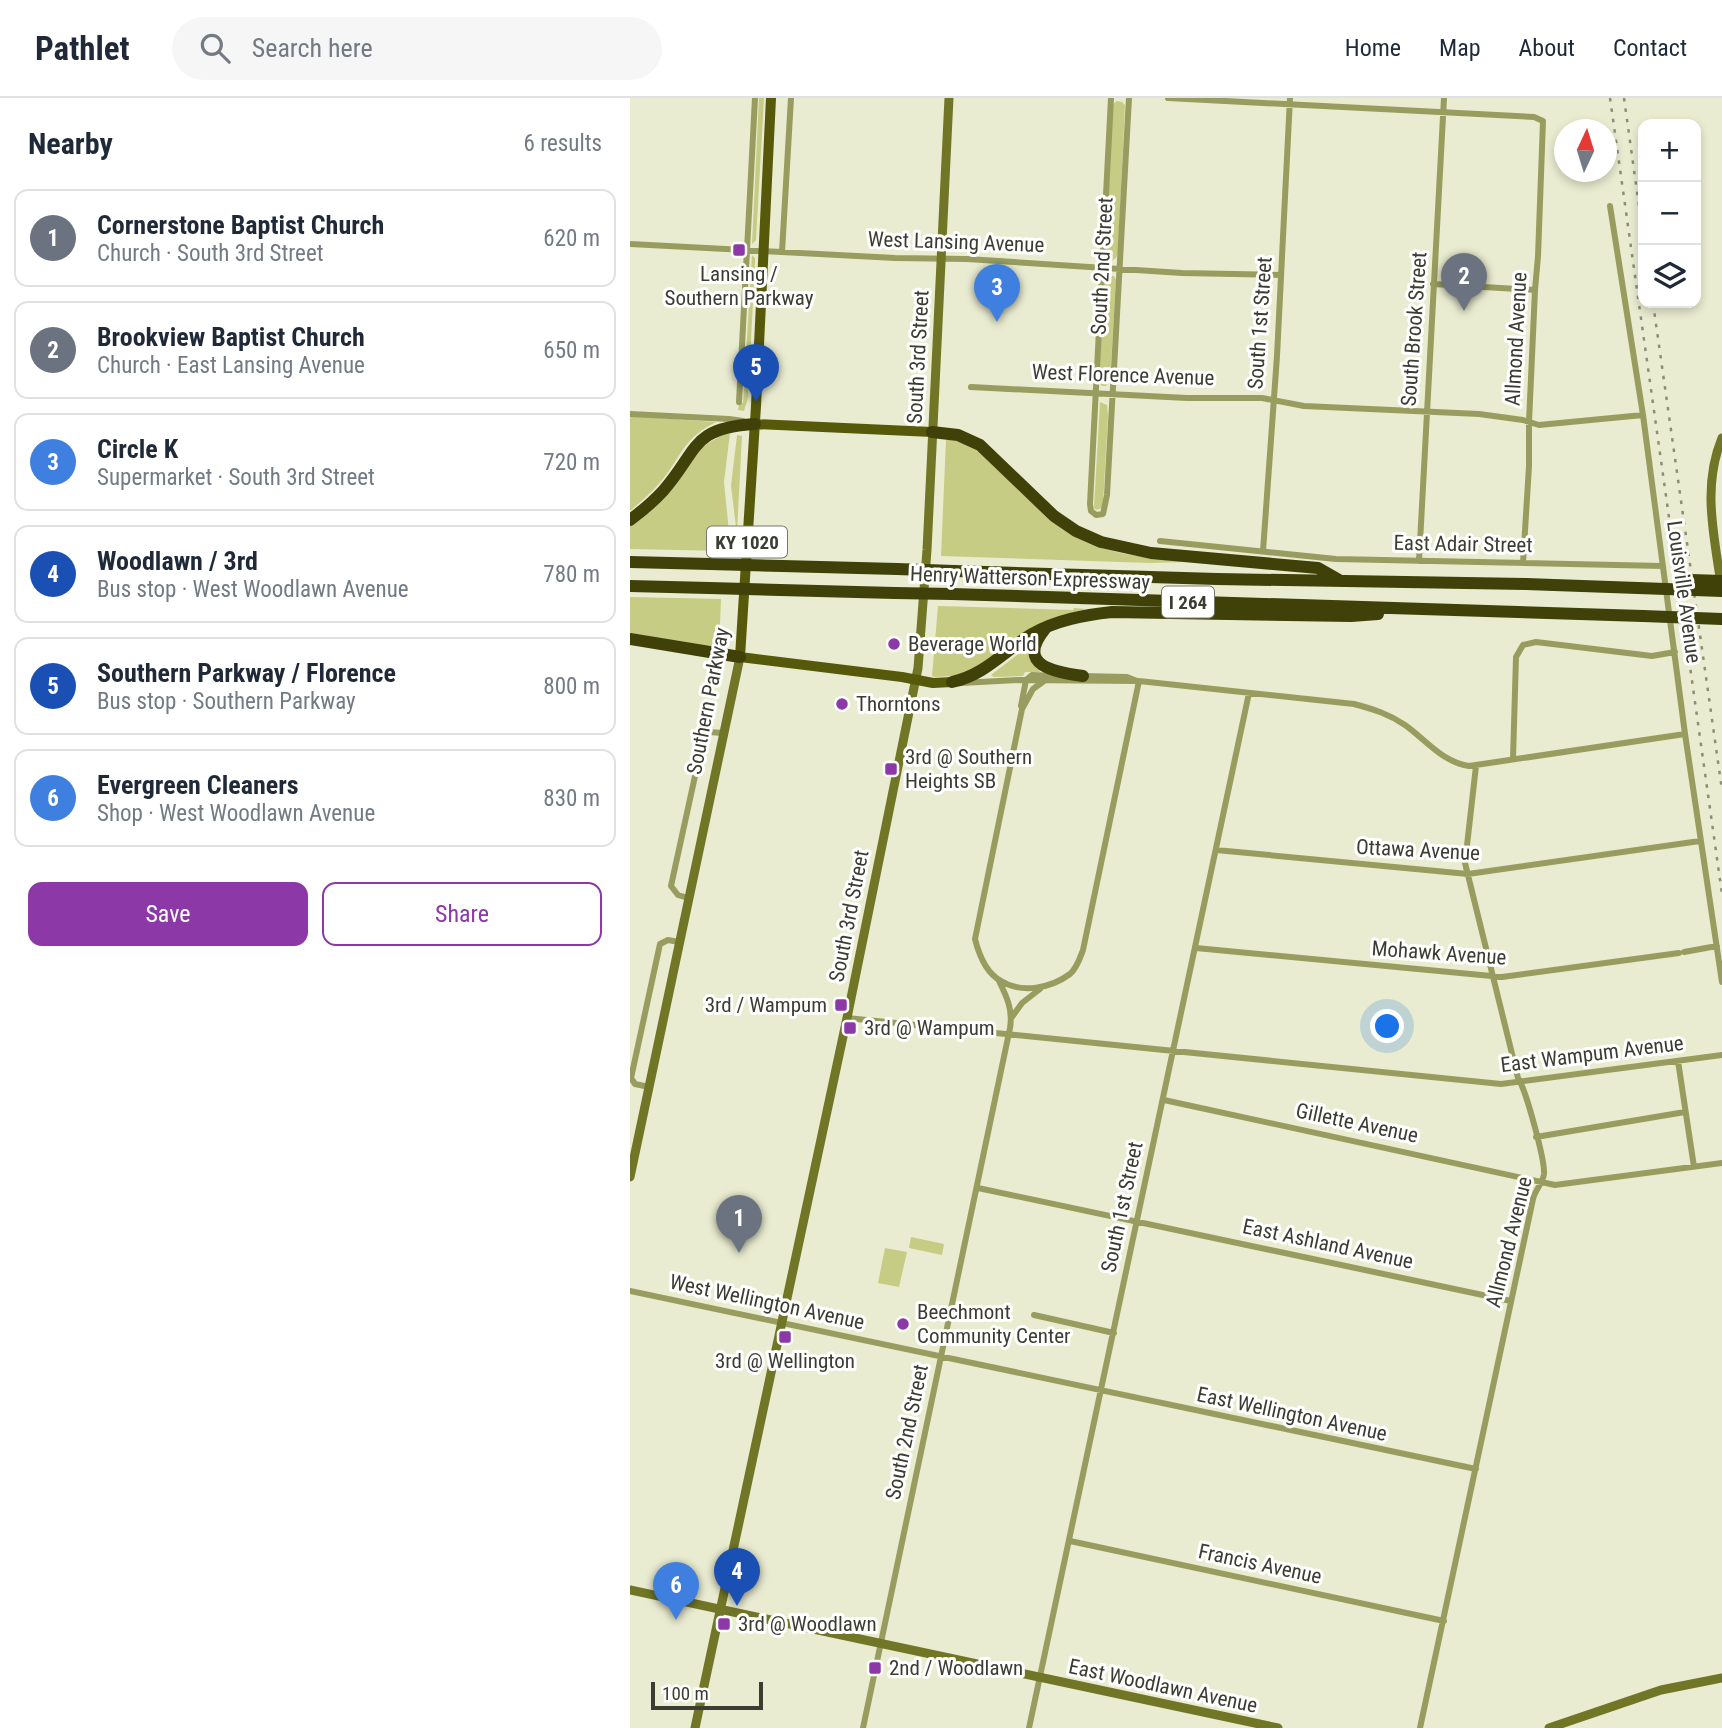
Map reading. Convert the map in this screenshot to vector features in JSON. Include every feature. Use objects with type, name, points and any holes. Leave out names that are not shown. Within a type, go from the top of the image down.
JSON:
[{"type":"highway","points":[[630,520],[664,490],[701,440],[729,425],[755,424]]},
{"type":"highway","points":[[932,432],[958,435],[980,445],[1054,516],[1076,531],[1101,542],[1151,553],[1318,568],[1342,582]]},
{"type":"highway","name":"Henry Watterson Expressway","points":[[630,562],[1722,591]]},
{"type":"highway","points":[[1675,588],[1691,580],[1722,581]]},
{"type":"highway","name":"Henry Watterson Expressway","points":[[630,586],[1722,619]]},
{"type":"highway","points":[[952,682],[980,673],[1032,634],[1084,615],[1112,612],[1350,616],[1423,610]]},
{"type":"highway","points":[[1046,628],[1036,643],[1035,651],[1040,663],[1054,671],[1083,676]]},
{"type":"highway","points":[[630,639],[740,657]]},
{"type":"main road","name":"Southern Parkway","points":[[630,1177],[633,1147],[649,1087],[740,657],[771,98]]},
{"type":"main road","name":"South 3rd Street","points":[[695,1728],[847,1018],[916,680],[927,550],[949,98]]},
{"type":"main road","points":[[755,424],[932,432]]},
{"type":"main road","points":[[1722,438],[1712,465],[1710,489],[1722,591]]},
{"type":"main road","points":[[740,657],[933,683],[952,682]]},
{"type":"main road","name":"East Woodlawn Avenue","points":[[630,1590],[1278,1728]]},
{"type":"main road","points":[[1549,1728],[1661,1690],[1722,1678]]},
{"type":"street","points":[[738,402],[755,98]]},
{"type":"street","points":[[782,252],[791,98]]},
{"type":"street","name":"South 2nd Street","points":[[1111,98],[1090,504],[1091,511],[1096,515],[1102,514],[1105,507],[1129,98]]},
{"type":"street","points":[[1168,98],[1290,101],[1443,111]]},
{"type":"street","name":"South Brook Street","points":[[1419,561],[1444,98]]},
{"type":"street","name":"South 1st Street","points":[[1263,551],[1290,101]]},
{"type":"street","name":"Allmond Avenue","points":[[1443,111],[1540,118],[1544,124],[1529,422],[1530,466],[1522,563]]},
{"type":"street","name":"Louisville Avenue","points":[[1610,206],[1643,415],[1685,734],[1722,982]]},
{"type":"street","name":"West Lansing Avenue","points":[[630,244],[1280,275]]},
{"type":"street","points":[[1433,284],[1535,290]]},
{"type":"street","name":"West Florence Avenue","points":[[971,387],[1187,398],[1262,398],[1304,406],[1426,410],[1539,425],[1643,415]]},
{"type":"street","points":[[630,414],[729,419],[755,424]]},
{"type":"street","name":"East Adair Street","points":[[1160,541],[1336,559],[1663,566]]},
{"type":"street","points":[[1513,759],[1516,657],[1523,645],[1536,642],[1652,656],[1675,652]]},
{"type":"street","points":[[1026,680],[1032,675],[1127,677],[1139,681]]},
{"type":"street","name":"South 2nd Street","points":[[1022,709],[1026,680]]},
{"type":"street","name":"South 2nd Street","points":[[863,1728],[1012,1017],[1009,1002],[999,981],[982,961],[975,939],[1022,709],[1033,689],[1045,680]]},
{"type":"street","points":[[1012,1017],[1027,999],[1044,986],[1070,974],[1079,962],[1139,681]]},
{"type":"street","points":[[952,682],[1139,681],[1340,702],[1375,709],[1407,727],[1453,762],[1476,766],[1685,734]]},
{"type":"street","name":"South 1st Street","points":[[1029,1728],[1249,693]]},
{"type":"street","points":[[688,898],[678,895],[671,886],[682,834],[704,735],[709,732],[723,733]]},
{"type":"street","name":"Allmond Avenue","points":[[1420,1728],[1533,1199],[1544,1172],[1465,863],[1476,766]]},
{"type":"street","name":"Ottawa Avenue","points":[[1216,850],[1468,874],[1700,841]]},
{"type":"street","points":[[649,1087],[635,1084],[631,1078],[660,944],[668,940],[679,942]]},
{"type":"street","name":"Mohawk Avenue","points":[[1196,948],[1493,977],[1717,946]]},
{"type":"street","points":[[999,981],[1020,988],[1044,986]]},
{"type":"street","name":"East Wampum Avenue","points":[[847,1018],[1501,1084],[1722,1055]]},
{"type":"street","points":[[1678,1061],[1694,1167]]},
{"type":"street","name":"Gillette Avenue","points":[[1164,1100],[1542,1182],[1567,1185],[1722,1163]]},
{"type":"street","points":[[1536,1137],[1685,1112]]},
{"type":"street","name":"East Ashland Avenue","points":[[978,1188],[1511,1301]]},
{"type":"street","name":"West Wellington Avenue","points":[[630,1290],[1102,1392]]},
{"type":"street","points":[[1034,1315],[1114,1333]]},
{"type":"street","name":"East Wellington Avenue","points":[[1102,1392],[1476,1469]]},
{"type":"street","name":"Francis Avenue","points":[[1070,1541],[1444,1620]]},
{"type":"green space","points":[[759,98],[764,98],[756,240],[752,244]]},
{"type":"green space","points":[[1117,101],[1125,105],[1118,253],[1111,261],[1105,256],[1113,104]]},
{"type":"green space","points":[[752,255],[755,262],[748,398],[744,411],[738,410],[739,404],[743,403]]},
{"type":"green space","points":[[1109,275],[1116,280],[1110,382],[1102,386],[1099,382],[1104,278]]},
{"type":"green space","points":[[1100,402],[1107,405],[1108,417],[1103,503],[1102,508],[1096,510],[1094,508]]},
{"type":"green space","points":[[630,416],[716,422],[690,440],[663,479],[630,511]]},
{"type":"green space","points":[[730,433],[724,482],[729,532],[724,551],[630,549],[630,526],[663,487],[703,447]]},
{"type":"green space","points":[[737,435],[742,436],[736,551],[732,551],[736,527],[731,486]]},
{"type":"green space","points":[[950,438],[975,448],[1101,548],[1186,562],[941,556],[946,440]]},
{"type":"green space","points":[[630,597],[721,599],[719,649],[630,633]]},
{"type":"green space","points":[[938,606],[1086,609],[1072,613],[972,670],[953,676],[934,677]]},
{"type":"green space","points":[[1030,645],[1040,672],[1025,672],[1023,676],[991,675]]},
{"type":"green space","points":[[911,1237],[944,1244],[942,1255],[909,1248]]},
{"type":"green space","points":[[885,1248],[907,1252],[899,1287],[878,1283]]},
{"type":"railway","points":[[1610,98],[1722,894]]},
{"type":"railway","points":[[1624,98],[1638,199]]},
{"type":"railway","points":[[1654,308],[1722,790]]},
{"type":"place","name":"Lansing / Southern Parkway","points":[[739,250]]},
{"type":"place","name":"Brookview Baptist Church","points":[[1464,311]]},
{"type":"place","name":"Circle K","points":[[997,322]]},
{"type":"place","name":"Southern Parkway / Florence","points":[[756,402]]},
{"type":"place","name":"Beverage World","points":[[894,644]]},
{"type":"place","name":"Thorntons","points":[[842,704]]},
{"type":"place","name":"3rd @ Southern Heights SB","points":[[891,769]]},
{"type":"place","name":"3rd / Wampum","points":[[841,1005]]},
{"type":"place","name":"3rd @ Wampum","points":[[850,1028]]},
{"type":"place","name":"Cornerstone Baptist Church","points":[[739,1253]]},
{"type":"place","name":"Beechmont Community Center","points":[[903,1324]]},
{"type":"place","name":"3rd @ Wellington","points":[[785,1337]]},
{"type":"place","name":"Woodlawn / 3rd","points":[[737,1606]]},
{"type":"place","name":"Evergreen Cleaners","points":[[676,1620]]},
{"type":"place","name":"3rd @ Woodlawn","points":[[724,1624]]},
{"type":"place","name":"2nd / Woodlawn","points":[[875,1668]]}]
